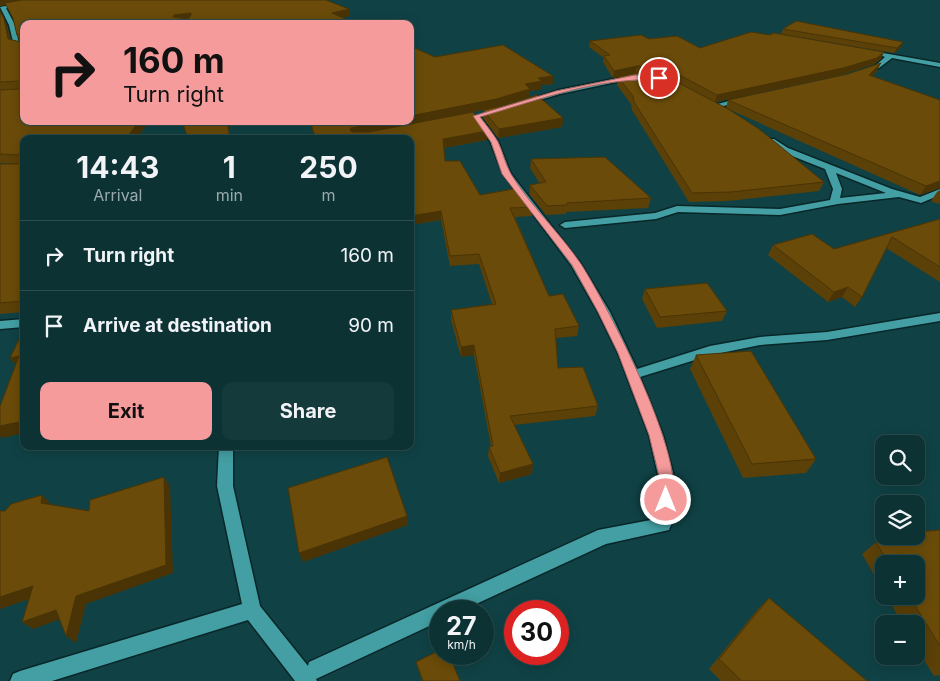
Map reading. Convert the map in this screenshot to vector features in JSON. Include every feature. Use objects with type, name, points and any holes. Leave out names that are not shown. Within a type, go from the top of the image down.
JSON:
[{"type":"street","points":[[2,0],[16,45],[20,46]]},
{"type":"street","points":[[3,7],[48,0]]},
{"type":"street","points":[[874,53],[940,65]]},
{"type":"street","points":[[859,73],[876,67],[891,56]]},
{"type":"street","points":[[515,106],[558,92],[635,77],[645,77]]},
{"type":"street","points":[[714,106],[752,98]]},
{"type":"street","points":[[706,101],[729,114]]},
{"type":"street","points":[[226,450],[225,486],[252,610],[312,675],[604,536],[663,525],[668,484],[656,435],[604,312],[576,264],[506,174],[494,142],[476,116]]},
{"type":"street","points":[[762,135],[785,150],[900,194],[921,200],[940,192]]},
{"type":"street","points":[[829,168],[839,187],[834,202]]},
{"type":"street","points":[[565,225],[656,216],[677,209],[780,212],[834,202],[900,194]]},
{"type":"street","points":[[632,375],[710,351],[760,341],[826,336],[940,318]]},
{"type":"street","points":[[0,326],[20,324]]},
{"type":"street","points":[[20,681],[252,610]]},
{"type":"building","points":[[22,0],[326,0],[349,9],[332,13],[348,20],[20,20],[20,35],[17,35],[13,18],[5,3]],"holes":[[[191,13],[188,19],[173,17],[174,15]]]},
{"type":"building","points":[[0,11],[4,19],[8,39],[20,42],[20,81],[0,82]]},
{"type":"building","points":[[796,21],[903,42],[897,48],[783,29]]},
{"type":"building","points":[[751,32],[770,35],[774,33],[884,52],[877,58],[843,68],[717,95],[668,69],[637,66],[614,71],[604,56],[610,55],[590,41],[641,35],[649,39],[677,36],[700,48]]},
{"type":"building","points":[[503,45],[553,76],[538,78],[542,81],[525,84],[530,89],[496,99],[414,115],[414,48],[435,57]]},
{"type":"building","points":[[881,63],[869,75],[940,100],[940,181],[926,186],[728,100],[848,74]]},
{"type":"building","points":[[637,73],[664,75],[728,109],[759,129],[824,182],[731,192],[692,193],[634,102],[633,96],[618,77]]},
{"type":"building","points":[[20,89],[20,125],[136,125],[129,135],[20,135],[20,155],[0,154],[0,90]]},
{"type":"building","points":[[537,95],[563,118],[499,129],[483,110],[502,106]]},
{"type":"building","points":[[473,112],[487,131],[443,139],[445,161],[460,161],[480,195],[519,188],[533,207],[510,208],[549,296],[563,294],[579,326],[555,329],[558,368],[583,367],[598,406],[510,416],[533,464],[500,473],[489,447],[493,446],[474,345],[461,347],[451,310],[496,304],[479,254],[450,256],[441,211],[414,215],[414,135],[315,135],[311,125],[366,125],[351,128],[350,130],[352,132],[369,132],[414,125],[414,123]]},
{"type":"building","points":[[183,125],[228,125],[230,135],[187,135]]},
{"type":"building","points":[[605,157],[651,198],[547,206],[530,185],[546,182],[531,159]]},
{"type":"building","points":[[20,162],[20,301],[0,303],[0,164],[18,164]]},
{"type":"building","points":[[940,219],[940,267],[892,237],[862,297],[848,287],[834,292],[773,245],[812,234],[834,249]]},
{"type":"building","points":[[707,283],[727,311],[660,317],[645,289]]},
{"type":"building","points":[[20,337],[20,422],[0,426],[0,406],[19,356],[10,358]]},
{"type":"building","points":[[751,351],[816,459],[752,464],[696,355]]},
{"type":"building","points":[[387,457],[407,516],[299,553],[288,488]]},
{"type":"building","points":[[164,477],[166,565],[76,596],[66,636],[56,610],[22,622],[33,586],[0,597],[0,511],[5,511],[11,504],[42,495],[41,503],[89,511],[90,500]]},
{"type":"building","points":[[940,530],[940,646],[925,622],[925,615],[921,615],[915,605],[925,605],[925,555],[884,555],[878,545],[925,545],[925,531]]},
{"type":"building","points":[[769,598],[867,681],[742,681],[719,659]]},
{"type":"building","points":[[429,656],[429,665],[453,665],[460,681],[423,681],[416,662]]},
{"type":"route","points":[[659,78],[635,77],[558,92],[476,116],[494,142],[506,174],[576,264],[604,312],[624,353],[656,435],[668,484],[666,500]]}]
